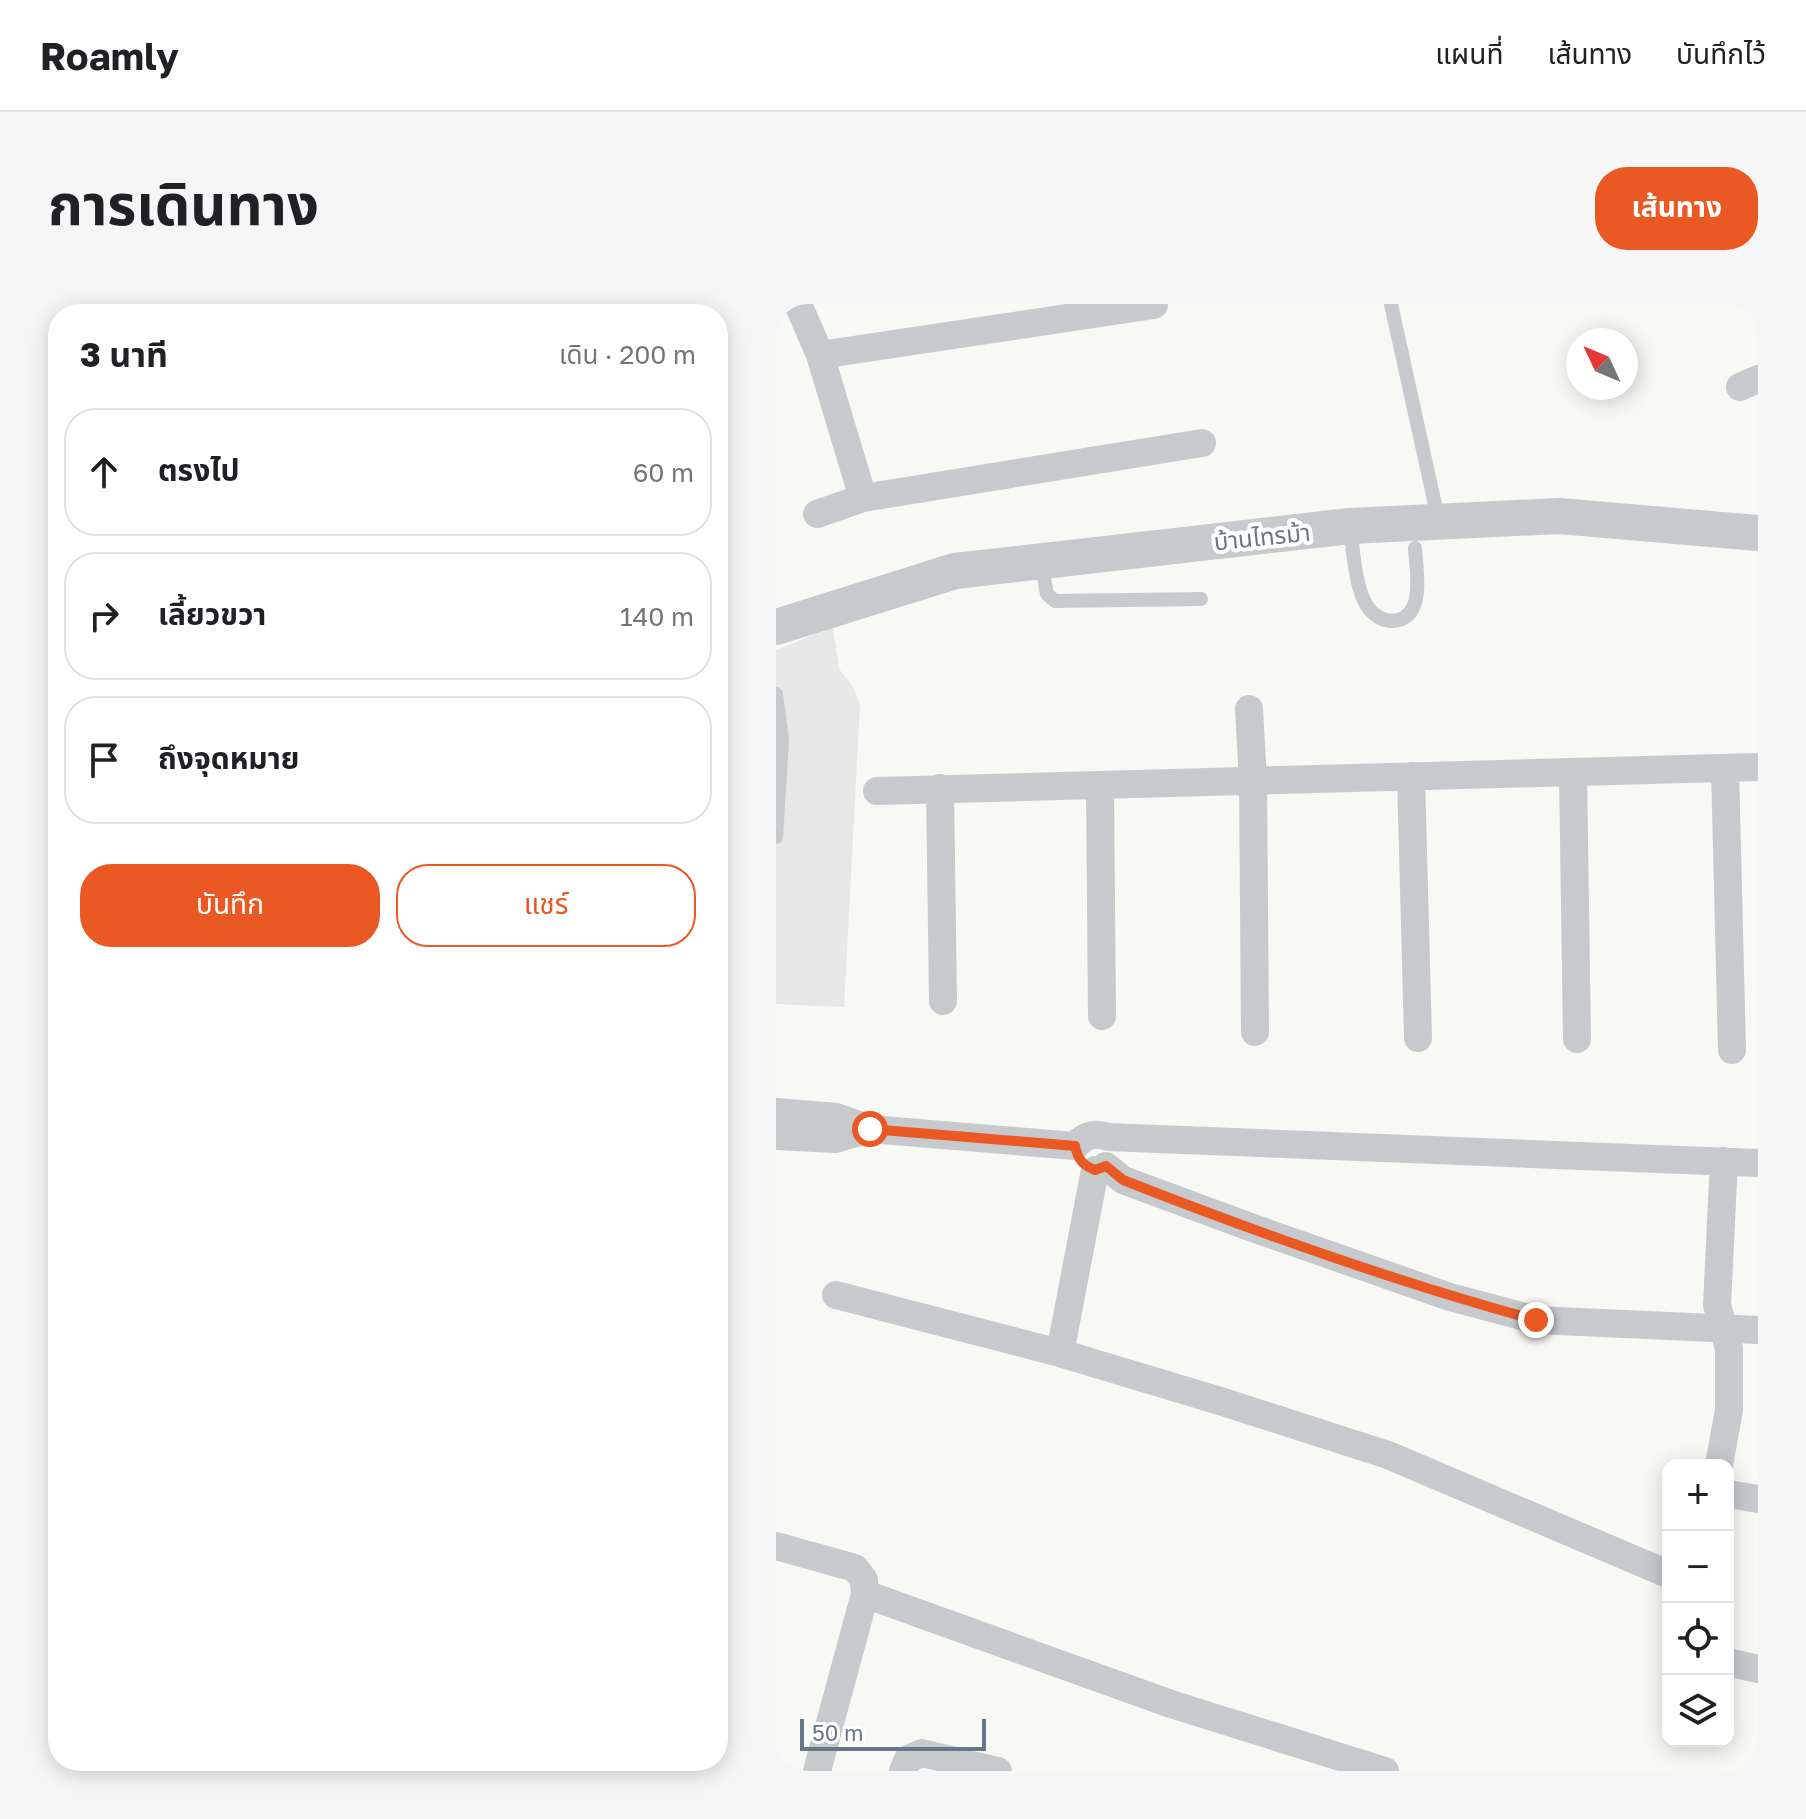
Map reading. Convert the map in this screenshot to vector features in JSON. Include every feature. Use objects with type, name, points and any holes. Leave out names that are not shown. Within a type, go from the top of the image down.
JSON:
[{"type":"street","points":[[798,304],[820,355],[863,498]]},
{"type":"street","points":[[820,355],[1154,305]]},
{"type":"street","points":[[817,514],[863,498],[1202,443]]},
{"type":"street","name":"บ้านไทรม้า","points":[[776,627],[955,571],[1350,526],[1427,536],[1559,516],[1758,533]]},
{"type":"street","points":[[1249,709],[1253,779],[1255,1032]]},
{"type":"street","points":[[877,791],[1758,767]]},
{"type":"street","points":[[1725,768],[1732,1050]]},
{"type":"street","points":[[1573,772],[1577,1039]]},
{"type":"street","points":[[1411,776],[1418,1038]]},
{"type":"street","points":[[1100,786],[1102,1016]]},
{"type":"street","points":[[940,788],[943,1001]]},
{"type":"street","points":[[776,1112],[836,1117],[870,1129],[1075,1146],[1089,1135],[1099,1134],[1108,1137],[1758,1163]]},
{"type":"street","points":[[776,1136],[835,1139],[870,1129]]},
{"type":"street","points":[[1060,1353],[1100,1168],[1114,1155],[1108,1137]]},
{"type":"street","points":[[1075,1146],[1078,1158],[1085,1166],[1100,1168],[1123,1180],[1250,1227],[1450,1297],[1536,1320],[1758,1330]]},
{"type":"street","points":[[1720,1459],[1729,1410],[1729,1349],[1717,1305],[1724,1161]]},
{"type":"street","points":[[836,1295],[1060,1353],[1388,1455],[1662,1571]]},
{"type":"street","points":[[1734,1495],[1758,1499]]},
{"type":"street","points":[[776,1546],[855,1568],[864,1580],[865,1594],[817,1771]]},
{"type":"street","points":[[865,1594],[1171,1704],[1385,1771]]},
{"type":"street","points":[[1734,1663],[1758,1669]]},
{"type":"street","points":[[903,1771],[908,1759],[922,1753],[998,1771]]},
{"type":"lane","points":[[1350,526],[1366,605],[1378,618],[1392,621],[1406,617],[1415,606],[1427,536],[1391,304]]},
{"type":"lane","points":[[1041,562],[1047,594],[1055,601],[1201,599]]},
{"type":"lane","points":[[776,694],[782,741],[776,837]]},
{"type":"shaded area","points":[[833,627],[839,669],[853,687],[860,704],[844,1007],[776,1004],[776,650]]},
{"type":"route","points":[[870,1129],[1075,1146],[1078,1158],[1085,1166],[1095,1170],[1106,1166],[1123,1180],[1250,1227],[1450,1297],[1536,1320]]}]
